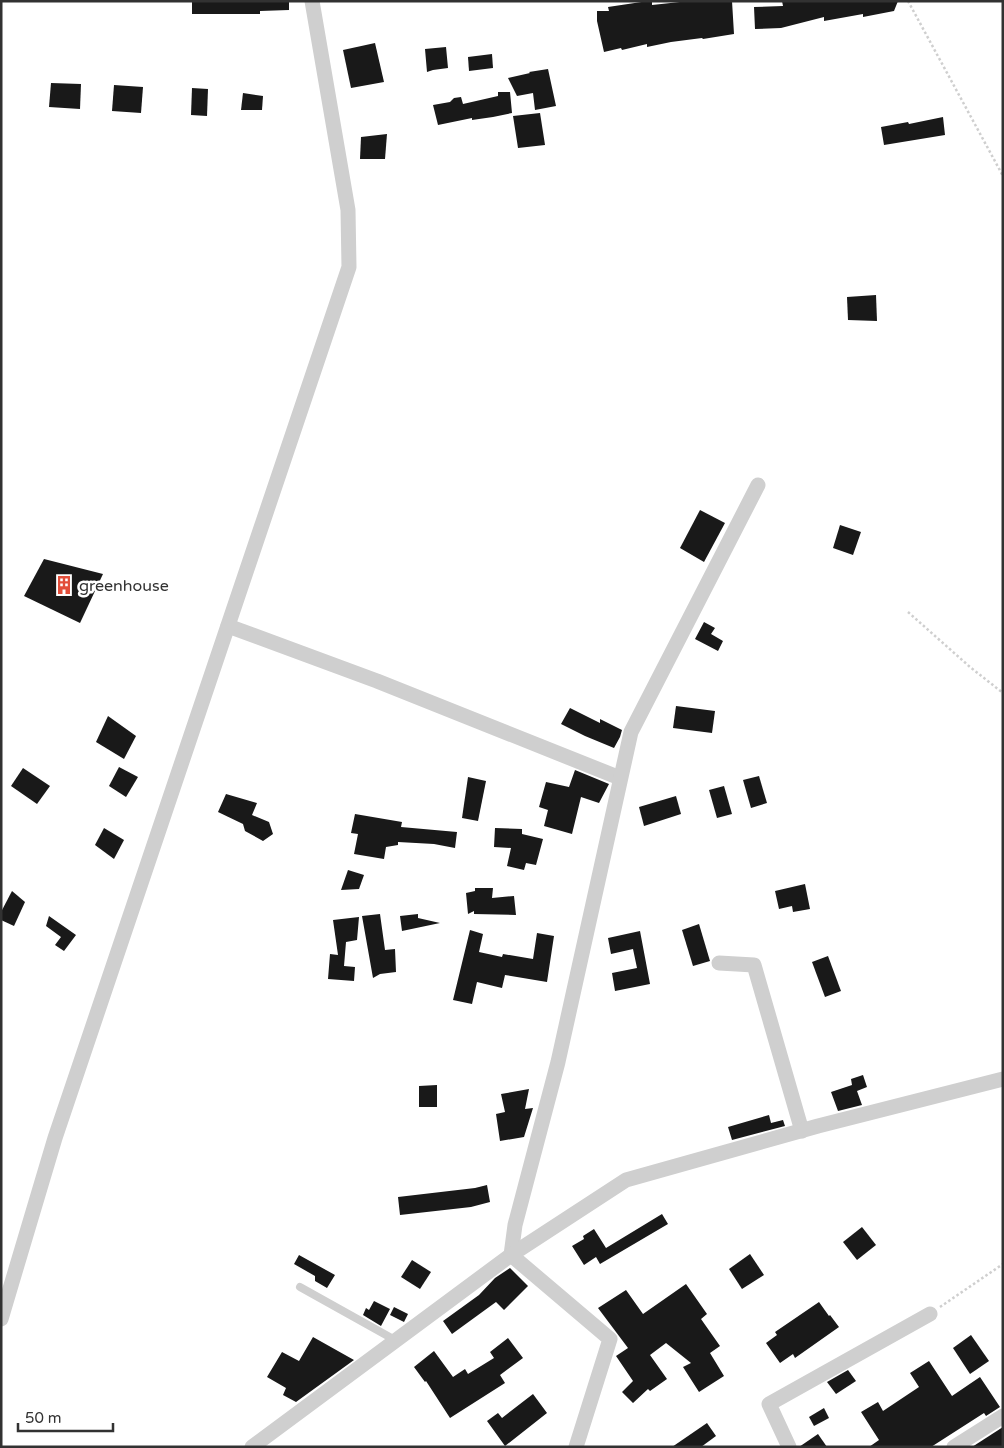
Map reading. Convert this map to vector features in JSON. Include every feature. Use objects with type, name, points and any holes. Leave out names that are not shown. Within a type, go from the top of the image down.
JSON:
[{"type":"street","points":[[1,1319],[55,1138],[350,267],[348,210],[312,1]]},
{"type":"street","points":[[511,1255],[515,1225],[558,1062],[620,778],[632,732],[758,485]]},
{"type":"street","points":[[228,626],[377,681],[620,778]]},
{"type":"street","points":[[719,963],[754,965],[802,1130]]},
{"type":"street","points":[[252,1447],[511,1255],[626,1180],[802,1130],[1003,1079]]},
{"type":"street","points":[[511,1255],[610,1339],[576,1447]]},
{"type":"street","points":[[790,1447],[769,1404],[930,1314]]},
{"type":"street","points":[[954,1447],[1003,1416]]},
{"type":"lane","points":[[300,1287],[395,1340]]},
{"type":"path","points":[[908,1],[1003,176]]},
{"type":"path","points":[[908,612],[970,667],[1003,693]]},
{"type":"path","points":[[930,1314],[1003,1264]]},
{"type":"building","points":[[192,1],[289,1],[289,10],[260,11],[260,14],[192,14]]},
{"type":"building","points":[[652,1],[652,5],[689,1],[732,1],[734,34],[647,47],[647,44],[604,52],[597,21],[597,11],[609,11],[608,7]]},
{"type":"building","points":[[782,1],[898,1],[894,11],[863,17],[863,14],[824,21],[824,17],[781,28],[755,29],[754,7],[783,6]]},
{"type":"building","points":[[375,43],[384,82],[351,88],[343,50]]},
{"type":"building","points":[[446,47],[448,68],[427,72],[425,49]]},
{"type":"building","points":[[492,54],[493,68],[469,71],[468,57]]},
{"type":"building","points":[[548,69],[556,106],[535,110],[533,93],[517,96],[508,78]]},
{"type":"building","points":[[51,83],[81,84],[80,109],[49,107]]},
{"type":"building","points":[[114,85],[143,87],[141,113],[112,111]]},
{"type":"building","points":[[192,88],[208,89],[207,116],[191,115]]},
{"type":"building","points":[[498,92],[510,92],[512,113],[438,125],[433,105],[450,102],[454,98],[461,97],[463,104],[498,96]]},
{"type":"building","points":[[243,93],[263,96],[262,110],[241,110]]},
{"type":"building","points":[[540,113],[545,145],[518,148],[513,116]]},
{"type":"building","points":[[943,117],[945,135],[884,145],[881,127]]},
{"type":"building","points":[[387,134],[385,159],[360,159],[361,137]]},
{"type":"building","points":[[876,295],[877,321],[848,320],[847,297]]},
{"type":"building","points":[[700,510],[725,523],[704,562],[680,548]]},
{"type":"building","points":[[840,525],[861,532],[853,555],[833,548]]},
{"type":"building","name":"greenhouse","points":[[44,559],[103,574],[80,623],[24,596]]},
{"type":"building","points":[[704,622],[715,628],[711,634],[723,641],[718,651],[695,639]]},
{"type":"building","points":[[676,706],[715,711],[712,733],[673,728]]},
{"type":"building","points":[[570,708],[600,723],[600,719],[622,730],[614,748],[561,724]]},
{"type":"building","points":[[108,716],[136,736],[124,759],[96,742]]},
{"type":"building","points":[[119,767],[138,777],[126,797],[109,786]]},
{"type":"building","points":[[23,768],[50,786],[37,804],[11,786]]},
{"type":"building","points":[[575,770],[609,784],[599,803],[581,797],[572,834],[544,826],[548,810],[539,807],[546,782],[569,787]]},
{"type":"building","points":[[759,776],[767,803],[751,808],[743,780]]},
{"type":"building","points":[[468,777],[486,781],[478,821],[462,818]]},
{"type":"building","points":[[724,786],[732,814],[717,818],[709,790]]},
{"type":"building","points":[[226,794],[257,803],[252,815],[269,822],[273,834],[263,841],[245,831],[243,824],[218,812]]},
{"type":"building","points":[[676,796],[681,814],[644,826],[639,807]]},
{"type":"building","points":[[355,814],[402,822],[401,827],[457,832],[455,848],[434,844],[398,842],[398,845],[386,847],[384,859],[354,854],[358,834],[351,833]]},
{"type":"building","points":[[104,828],[124,840],[114,859],[95,845]]},
{"type":"building","points":[[495,828],[522,829],[522,834],[543,839],[536,865],[526,863],[524,870],[507,866],[511,848],[494,847]]},
{"type":"building","points":[[348,870],[364,875],[359,889],[341,890]]},
{"type":"building","points":[[805,884],[810,909],[793,912],[792,906],[779,909],[775,891]]},
{"type":"building","points":[[475,888],[493,888],[492,898],[514,896],[516,915],[474,914],[474,911],[468,914],[466,893],[475,891]]},
{"type":"building","points":[[12,891],[25,902],[14,926],[1,920],[1,912]]},
{"type":"building","points":[[380,914],[385,950],[395,949],[396,972],[380,974],[373,978],[362,916]]},
{"type":"building","points":[[418,914],[418,918],[440,923],[402,931],[400,916]]},
{"type":"building","points":[[49,916],[76,935],[64,951],[55,945],[61,937],[46,926]]},
{"type":"building","points":[[359,917],[357,940],[346,942],[344,966],[355,967],[354,981],[328,979],[330,954],[338,955],[333,920]]},
{"type":"building","points":[[699,924],[710,961],[693,966],[682,930]]},
{"type":"building","points":[[470,930],[483,934],[479,952],[502,957],[503,954],[533,959],[537,933],[554,936],[547,982],[505,975],[502,988],[477,982],[472,1004],[453,1000]]},
{"type":"building","points":[[640,931],[650,984],[615,991],[612,973],[637,968],[633,949],[611,954],[608,938]]},
{"type":"building","points":[[828,956],[841,991],[825,997],[812,962]]},
{"type":"building","points":[[863,1075],[867,1087],[857,1091],[862,1105],[838,1111],[831,1092],[852,1085],[851,1079]]},
{"type":"building","points":[[437,1085],[437,1107],[419,1107],[419,1086]]},
{"type":"building","points":[[529,1089],[525,1109],[533,1108],[524,1137],[500,1141],[496,1114],[505,1112],[501,1094]]},
{"type":"building","points":[[769,1115],[771,1123],[783,1120],[785,1126],[732,1140],[728,1127]]},
{"type":"building","points":[[487,1185],[490,1202],[471,1207],[400,1215],[398,1197]]},
{"type":"building","points":[[662,1214],[668,1224],[600,1264],[596,1257],[584,1265],[572,1246],[584,1239],[583,1236],[594,1229],[606,1248]]},
{"type":"building","points":[[862,1227],[876,1245],[857,1260],[843,1242]]},
{"type":"building","points":[[750,1254],[764,1275],[742,1289],[729,1269]]},
{"type":"building","points":[[299,1255],[335,1275],[327,1288],[315,1281],[315,1276],[294,1264]]},
{"type":"building","points":[[412,1260],[431,1272],[420,1289],[401,1277]]},
{"type":"building","points":[[510,1268],[528,1286],[504,1310],[496,1302],[452,1334],[443,1321],[479,1295],[495,1278]]},
{"type":"building","points":[[686,1284],[707,1314],[701,1319],[720,1346],[710,1353],[724,1376],[699,1392],[683,1367],[691,1363],[666,1343],[650,1355],[667,1379],[650,1391],[648,1389],[633,1403],[622,1392],[633,1381],[616,1356],[628,1348],[598,1308],[626,1290],[643,1314]]},
{"type":"building","points":[[374,1301],[390,1309],[381,1326],[363,1315],[366,1308],[369,1310]]},
{"type":"building","points":[[819,1302],[839,1327],[795,1358],[793,1354],[780,1363],[766,1343],[777,1335],[775,1332]]},
{"type":"building","points":[[394,1307],[408,1314],[404,1322],[390,1315]]},
{"type":"building","points":[[971,1335],[989,1361],[970,1374],[953,1348]]},
{"type":"building","points":[[313,1337],[354,1360],[296,1402],[283,1395],[286,1388],[267,1377],[282,1352],[299,1361]]},
{"type":"building","points":[[508,1338],[523,1358],[500,1375],[505,1383],[450,1418],[426,1381],[414,1367],[434,1351],[453,1377],[465,1369],[468,1374],[494,1358],[490,1352]]},
{"type":"building","points":[[929,1361],[952,1396],[980,1377],[1000,1407],[986,1416],[984,1413],[931,1447],[869,1447],[879,1440],[861,1412],[878,1402],[883,1411],[919,1387],[910,1373]]},
{"type":"building","points":[[848,1370],[856,1381],[836,1394],[827,1382]]},
{"type":"building","points":[[533,1394],[547,1413],[505,1446],[487,1421],[498,1413],[502,1418]]},
{"type":"building","points":[[824,1408],[829,1418],[814,1426],[809,1417]]},
{"type":"building","points":[[707,1423],[716,1436],[701,1447],[672,1447]]},
{"type":"building","points":[[1003,1427],[1003,1447],[972,1447]]},
{"type":"building","points":[[818,1434],[827,1447],[799,1447]]},
{"type":"place","name":"greenhouse","points":[[64,585]]}]
